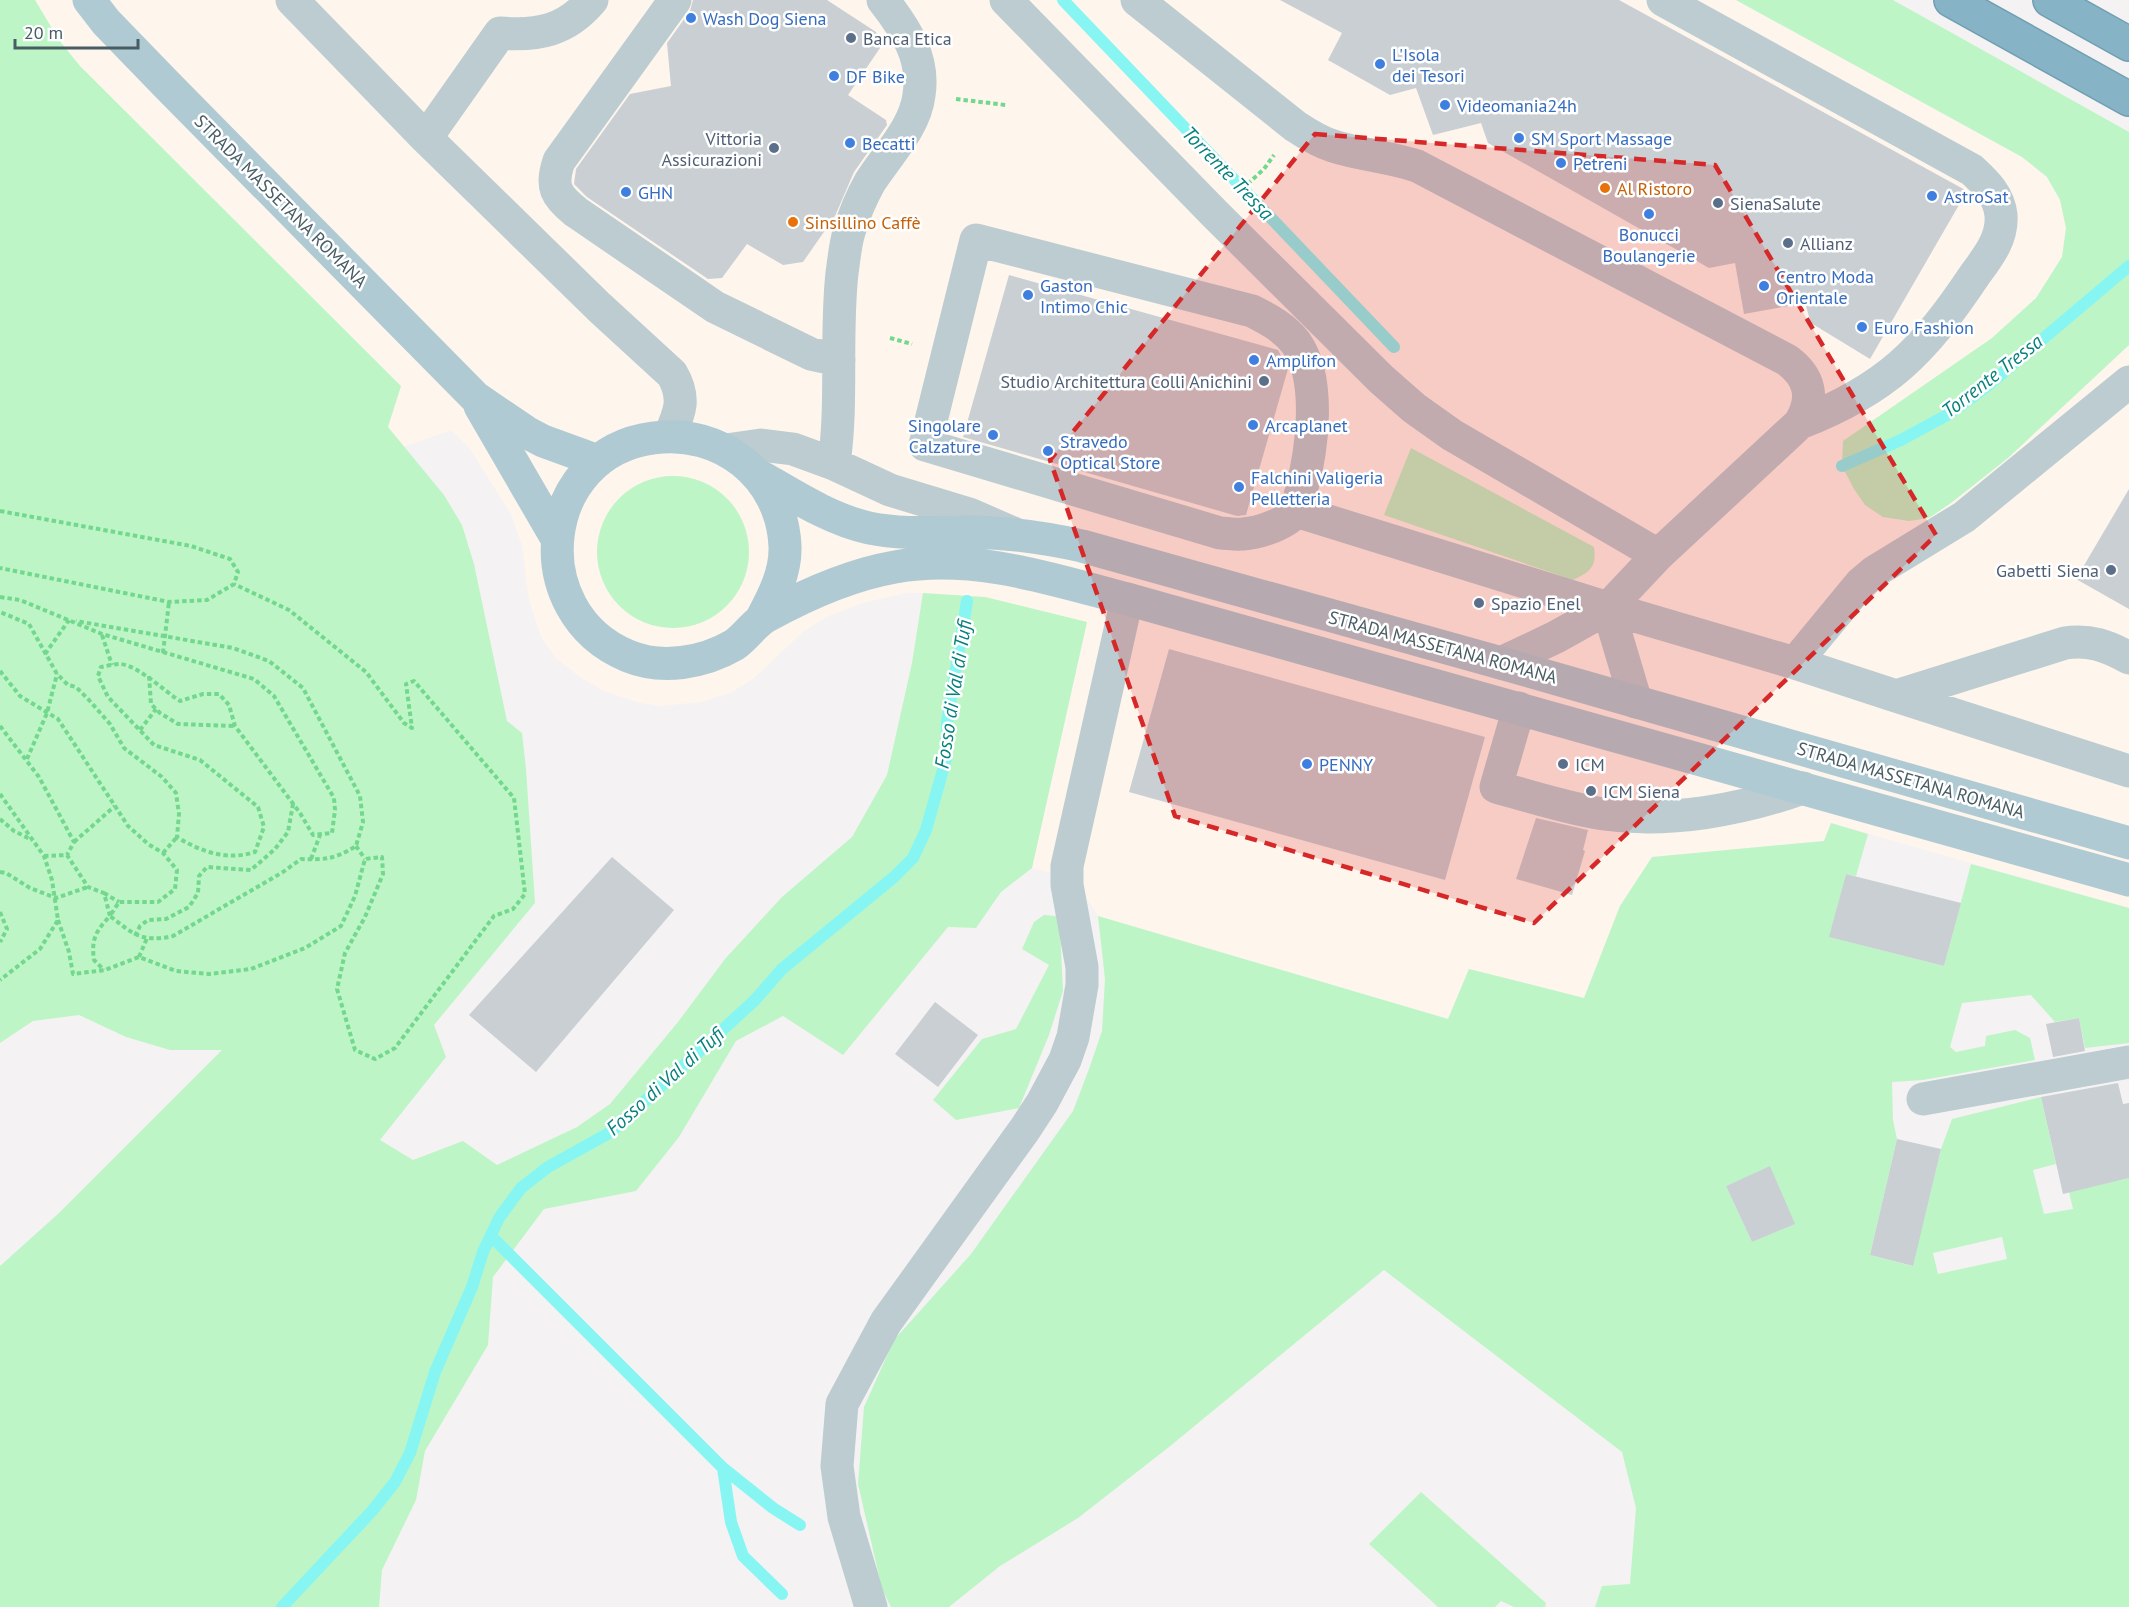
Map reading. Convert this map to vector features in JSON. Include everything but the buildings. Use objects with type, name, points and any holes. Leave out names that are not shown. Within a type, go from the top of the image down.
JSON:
[{"type":"highway","points":[[1951,0],[2129,99]]},
{"type":"highway","points":[[2050,0],[2129,44]]},
{"type":"main road","name":"STRADA MASSETANA ROMANA","points":[[89,0],[106,22],[476,399],[543,441],[598,461]]},
{"type":"main road","name":"STRADA MASSETANA ROMANA","points":[[476,399],[556,537]]},
{"type":"main road","name":"STRADA MASSETANA ROMANA","points":[[762,618],[780,584],[785,546],[777,508],[757,475],[743,461],[726,450],[699,438],[670,435],[640,439],[618,448],[598,461],[578,483],[564,508],[556,537],[558,574],[572,608],[596,637],[628,656],[664,664],[701,659],[735,644],[762,618],[819,590],[855,577],[894,567],[968,563],[1038,576],[1127,599],[2129,880]]},
{"type":"main road","name":"STRADA MASSETANA ROMANA","points":[[757,475],[827,513],[869,528],[894,532],[974,532],[1017,535],[1082,546],[2129,843]]},
{"type":"street","points":[[292,0],[426,138],[598,308],[672,374],[678,386],[680,404],[679,414],[670,435]]},
{"type":"street","points":[[426,138],[500,33],[533,34],[560,27],[578,15],[592,0]]},
{"type":"street","points":[[675,0],[559,161],[554,183],[562,201],[715,307],[811,354],[839,360]]},
{"type":"street","points":[[834,464],[839,417],[838,308],[848,234],[870,182],[906,128],[915,111],[919,95],[920,71],[916,53],[903,26],[883,0]]},
{"type":"street","points":[[1006,0],[1381,380],[1414,408],[1452,435],[1658,555]]},
{"type":"street","points":[[1137,0],[1295,126],[1319,140],[1344,149],[1417,166],[1787,360],[1803,375],[1808,387],[1809,405],[1800,423]]},
{"type":"street","points":[[1501,663],[1556,637],[1608,608],[1658,555],[1800,423],[1838,407],[1887,377],[1923,344],[1947,317],[1994,247],[2000,231],[2001,214],[1996,198],[1986,183],[1972,170],[1663,0]]},
{"type":"street","points":[[976,240],[1252,311],[1284,331],[1296,343],[1306,361],[1312,397],[1309,465],[1296,511],[1280,524],[1260,531],[1242,535],[1220,533],[925,445],[976,240]]},
{"type":"street","points":[[1795,663],[1861,583],[1874,572],[1964,517],[2129,382]]},
{"type":"street","points":[[726,450],[761,445],[793,449],[834,464],[890,490],[969,514],[1017,535]]},
{"type":"street","points":[[1296,511],[1608,608],[1795,663],[2129,771]]},
{"type":"street","points":[[871,1607],[844,1516],[837,1466],[842,1404],[886,1322],[1025,1128],[1042,1103],[1065,1060],[1073,1037],[1082,985],[1082,967],[1067,885],[1067,866],[1127,599]]},
{"type":"street","points":[[1608,608],[1636,702]]},
{"type":"street","points":[[1896,696],[2065,643],[2082,640],[2098,644],[2129,658]]},
{"type":"street","points":[[1519,708],[1496,787],[1601,813],[1626,816],[1688,814],[1730,808],[1774,798],[1803,788]]},
{"type":"street","points":[[1923,1098],[2129,1062]]},
{"type":"path","points":[[919,95],[1006,105]]},
{"type":"path","points":[[0,511],[191,546],[230,559],[238,572],[234,584],[207,600],[169,602],[0,567]]},
{"type":"path","points":[[234,584],[289,610],[366,672],[404,723],[412,728],[406,684],[414,681],[514,798],[525,894],[513,909],[494,916],[395,1048],[375,1059],[355,1050],[337,989],[345,953],[365,916],[383,874],[382,857],[365,859]]},
{"type":"path","points":[[0,597],[20,600],[102,634],[254,679],[274,696],[334,798],[332,833],[313,835],[235,726],[229,705],[219,694],[203,694],[180,701],[163,691],[149,676],[122,664],[101,667],[98,676],[108,697],[154,745],[200,760],[258,807],[264,827],[255,852],[242,856],[216,855],[177,837]]},
{"type":"path","points":[[163,653],[169,602]]},
{"type":"path","points":[[0,612],[29,624],[57,674],[68,686],[76,687],[89,700],[110,724],[124,748],[162,777],[176,793],[179,814],[177,837],[163,853]]},
{"type":"path","points":[[0,794],[44,856],[52,880],[58,920],[69,952],[73,974],[105,970],[139,957],[176,971],[209,974],[251,969],[304,948],[341,926],[355,896],[365,859],[357,846],[363,822],[360,796],[303,688],[268,661],[233,648],[68,620]]},
{"type":"path","points":[[45,654],[68,620]]},
{"type":"path","points":[[102,634],[112,665]]},
{"type":"path","points":[[0,671],[20,696],[57,719],[128,826],[148,844],[163,853],[177,870],[175,889],[158,902],[119,902],[88,887],[67,855]]},
{"type":"path","points":[[26,760],[47,713],[57,674]]},
{"type":"path","points":[[149,676],[151,704],[178,724],[235,726]]},
{"type":"path","points":[[140,730],[156,709]]},
{"type":"path","points":[[0,726],[39,777],[74,842]]},
{"type":"path","points":[[135,936],[140,926],[148,920],[166,919],[189,907],[198,893],[199,876],[207,867],[251,870],[274,849],[288,832],[293,804]]},
{"type":"path","points":[[67,855],[74,842],[115,806]]},
{"type":"path","points":[[2,820],[14,831],[32,840]]},
{"type":"path","points":[[311,859],[320,835]]},
{"type":"path","points":[[104,893],[110,916],[135,936],[156,940],[173,936],[283,872],[301,859],[338,857],[357,846]]},
{"type":"path","points":[[44,856],[67,855]]},
{"type":"path","points":[[0,872],[6,873],[30,888],[56,898],[88,887]]},
{"type":"path","points":[[105,970],[94,960],[92,945],[99,928],[119,902]]},
{"type":"path","points":[[0,912],[7,929],[0,942]]},
{"type":"path","points":[[0,980],[40,949],[58,920]]},
{"type":"path","points":[[139,957],[147,938]]},
{"type":"highlighted area","points":[[1315,134],[1715,165],[1936,535],[1534,923],[1175,816],[1050,460]]},
{"type":"shaded area","points":[[35,0],[1736,0],[2022,157],[2047,177],[2060,200],[2066,228],[2062,257],[2036,299],[1992,338],[1929,518],[2008,458],[2129,345],[2129,908],[1831,823],[1824,841],[1652,857],[1620,906],[1584,998],[1469,969],[1448,1019],[1098,916],[1074,879],[1032,868],[1087,622],[923,593],[907,593],[866,602],[826,617],[803,632],[753,679],[732,692],[701,702],[660,706],[636,702],[604,691],[580,677],[556,658],[541,637],[529,600],[522,546],[511,514],[470,449],[451,430],[404,447],[80,66],[59,40]]},
{"type":"green space","points":[[0,0],[35,0],[59,40],[80,66],[401,386],[388,427],[444,495],[462,525],[474,564],[507,721],[522,733],[535,903],[434,1025],[446,1057],[380,1140],[413,1160],[463,1141],[497,1165],[577,1127],[610,1104],[678,1022],[725,959],[782,897],[852,837],[887,775],[912,663],[923,593],[985,597],[1087,622],[1032,868],[1001,892],[976,928],[948,927],[843,1055],[783,1016],[736,1041],[679,1137],[636,1191],[544,1209],[493,1277],[488,1345],[425,1451],[416,1500],[382,1570],[379,1607],[0,1607],[0,1266],[59,1213],[222,1050],[170,1050],[126,1037],[79,1015],[33,1021],[0,1043]]},
{"type":"green space","points":[[1736,0],[1893,0],[2129,132],[2129,345],[2008,458],[1929,518],[1909,521],[1883,517],[1865,505],[1842,466],[1843,441],[1992,338],[2036,298],[2062,257],[2066,228],[2060,200],[2047,177],[2022,157]]},
{"type":"green space","points":[[1411,448],[1594,547],[1595,554],[1591,568],[1573,580],[1384,515]]},
{"type":"green space","points":[[673,476],[702,481],[727,498],[744,523],[749,552],[744,581],[727,606],[702,623],[673,628],[644,623],[619,606],[602,581],[597,552],[602,523],[619,498],[644,481]]},
{"type":"green space","points":[[1831,823],[1868,834],[1856,876],[1846,874],[1830,937],[1944,966],[1971,864],[2129,908],[2129,1043],[2085,1048],[2079,1018],[2055,1022],[2031,995],[1962,1003],[1950,1047],[1956,1052],[1985,1046],[1986,1036],[2015,1030],[2030,1038],[2035,1060],[1923,1080],[1892,1082],[1893,1120],[1897,1139],[1870,1255],[1912,1266],[1941,1149],[1952,1119],[2041,1097],[2056,1164],[2033,1170],[2044,1214],[2073,1209],[2069,1192],[2129,1178],[2129,1607],[1595,1607],[1602,1586],[1630,1584],[1636,1508],[1622,1452],[1384,1270],[1169,1447],[1078,1518],[1000,1566],[949,1607],[891,1607],[882,1589],[858,1484],[864,1407],[894,1340],[971,1254],[1073,1111],[1102,1031],[1105,979],[1098,916],[1448,1019],[1469,969],[1584,998],[1620,906],[1652,857],[1824,841]],"holes":[[[1769,1167],[1794,1224],[1752,1242],[1726,1186]],[[2002,1237],[2007,1259],[1938,1274],[1933,1253]]]},
{"type":"green space","points":[[1044,915],[1056,916],[1060,929],[1063,991],[1049,1035],[1019,1108],[956,1120],[933,1100],[982,1039],[1016,1029],[1049,965],[1022,949],[1034,922]]},
{"type":"green space","points":[[1421,1492],[1546,1603],[1545,1607],[1514,1607],[1501,1601],[1495,1607],[1438,1607],[1369,1544]]},
{"type":"waterway","name":"Torrente Tressa","points":[[1063,0],[1394,347]]},
{"type":"waterway","name":"Torrente Tressa","points":[[1842,466],[1901,440],[1949,414],[1986,387],[2129,266]]},
{"type":"waterway","name":"Fosso di Val di Tufi","points":[[282,1607],[372,1511],[395,1482],[410,1453],[435,1372],[472,1287],[483,1252],[499,1218],[521,1188],[548,1167],[611,1132],[755,1000],[782,969],[894,877],[913,858],[926,830],[946,759],[947,722],[967,601]]},
{"type":"waterway","points":[[491,1236],[723,1468],[773,1508],[800,1525]]},
{"type":"waterway","points":[[723,1468],[731,1522],[743,1556],[782,1594]]},
{"type":"place","name":"Wash Dog Siena","points":[[691,18]]},
{"type":"place","name":"Banca Etica","points":[[851,38]]},
{"type":"place","name":"L'Isola dei Tesori","points":[[1380,64]]},
{"type":"place","name":"DF Bike","points":[[834,76]]},
{"type":"place","name":"Videomania24h","points":[[1445,105]]},
{"type":"place","name":"SM Sport Massage","points":[[1519,138]]},
{"type":"place","name":"Becatti","points":[[850,143]]},
{"type":"place","name":"Vittoria Assicurazioni","points":[[774,148]]},
{"type":"place","name":"Petreni","points":[[1561,163]]},
{"type":"place","name":"Al Ristoro","points":[[1605,188]]},
{"type":"place","name":"GHN","points":[[626,192]]},
{"type":"place","name":"AstroSat","points":[[1932,196]]},
{"type":"place","name":"SienaSalute","points":[[1718,203]]},
{"type":"place","name":"Bonucci Boulangerie","points":[[1649,214]]},
{"type":"place","name":"Sinsillino Caffè","points":[[793,222]]},
{"type":"place","name":"Allianz","points":[[1788,243]]},
{"type":"place","name":"Centro Moda Orientale","points":[[1764,286]]},
{"type":"place","name":"Gaston Intimo Chic","points":[[1028,295]]},
{"type":"place","name":"Euro Fashion","points":[[1862,327]]},
{"type":"place","name":"Amplifon","points":[[1254,360]]},
{"type":"place","name":"Studio Architettura Colli Anichini","points":[[1264,381]]},
{"type":"place","name":"Arcaplanet","points":[[1253,425]]},
{"type":"place","name":"Singolare Calzature","points":[[993,435]]},
{"type":"place","name":"Stravedo Optical Store","points":[[1048,451]]},
{"type":"place","name":"Falchini Valigeria Pelletteria","points":[[1239,487]]},
{"type":"place","name":"Gabetti Siena","points":[[2111,570]]},
{"type":"place","name":"Spazio Enel","points":[[1479,603]]},
{"type":"place","name":"PENNY","points":[[1307,764]]},
{"type":"place","name":"ICM","points":[[1563,764]]},
{"type":"place","name":"ICM Siena","points":[[1591,791]]}]
